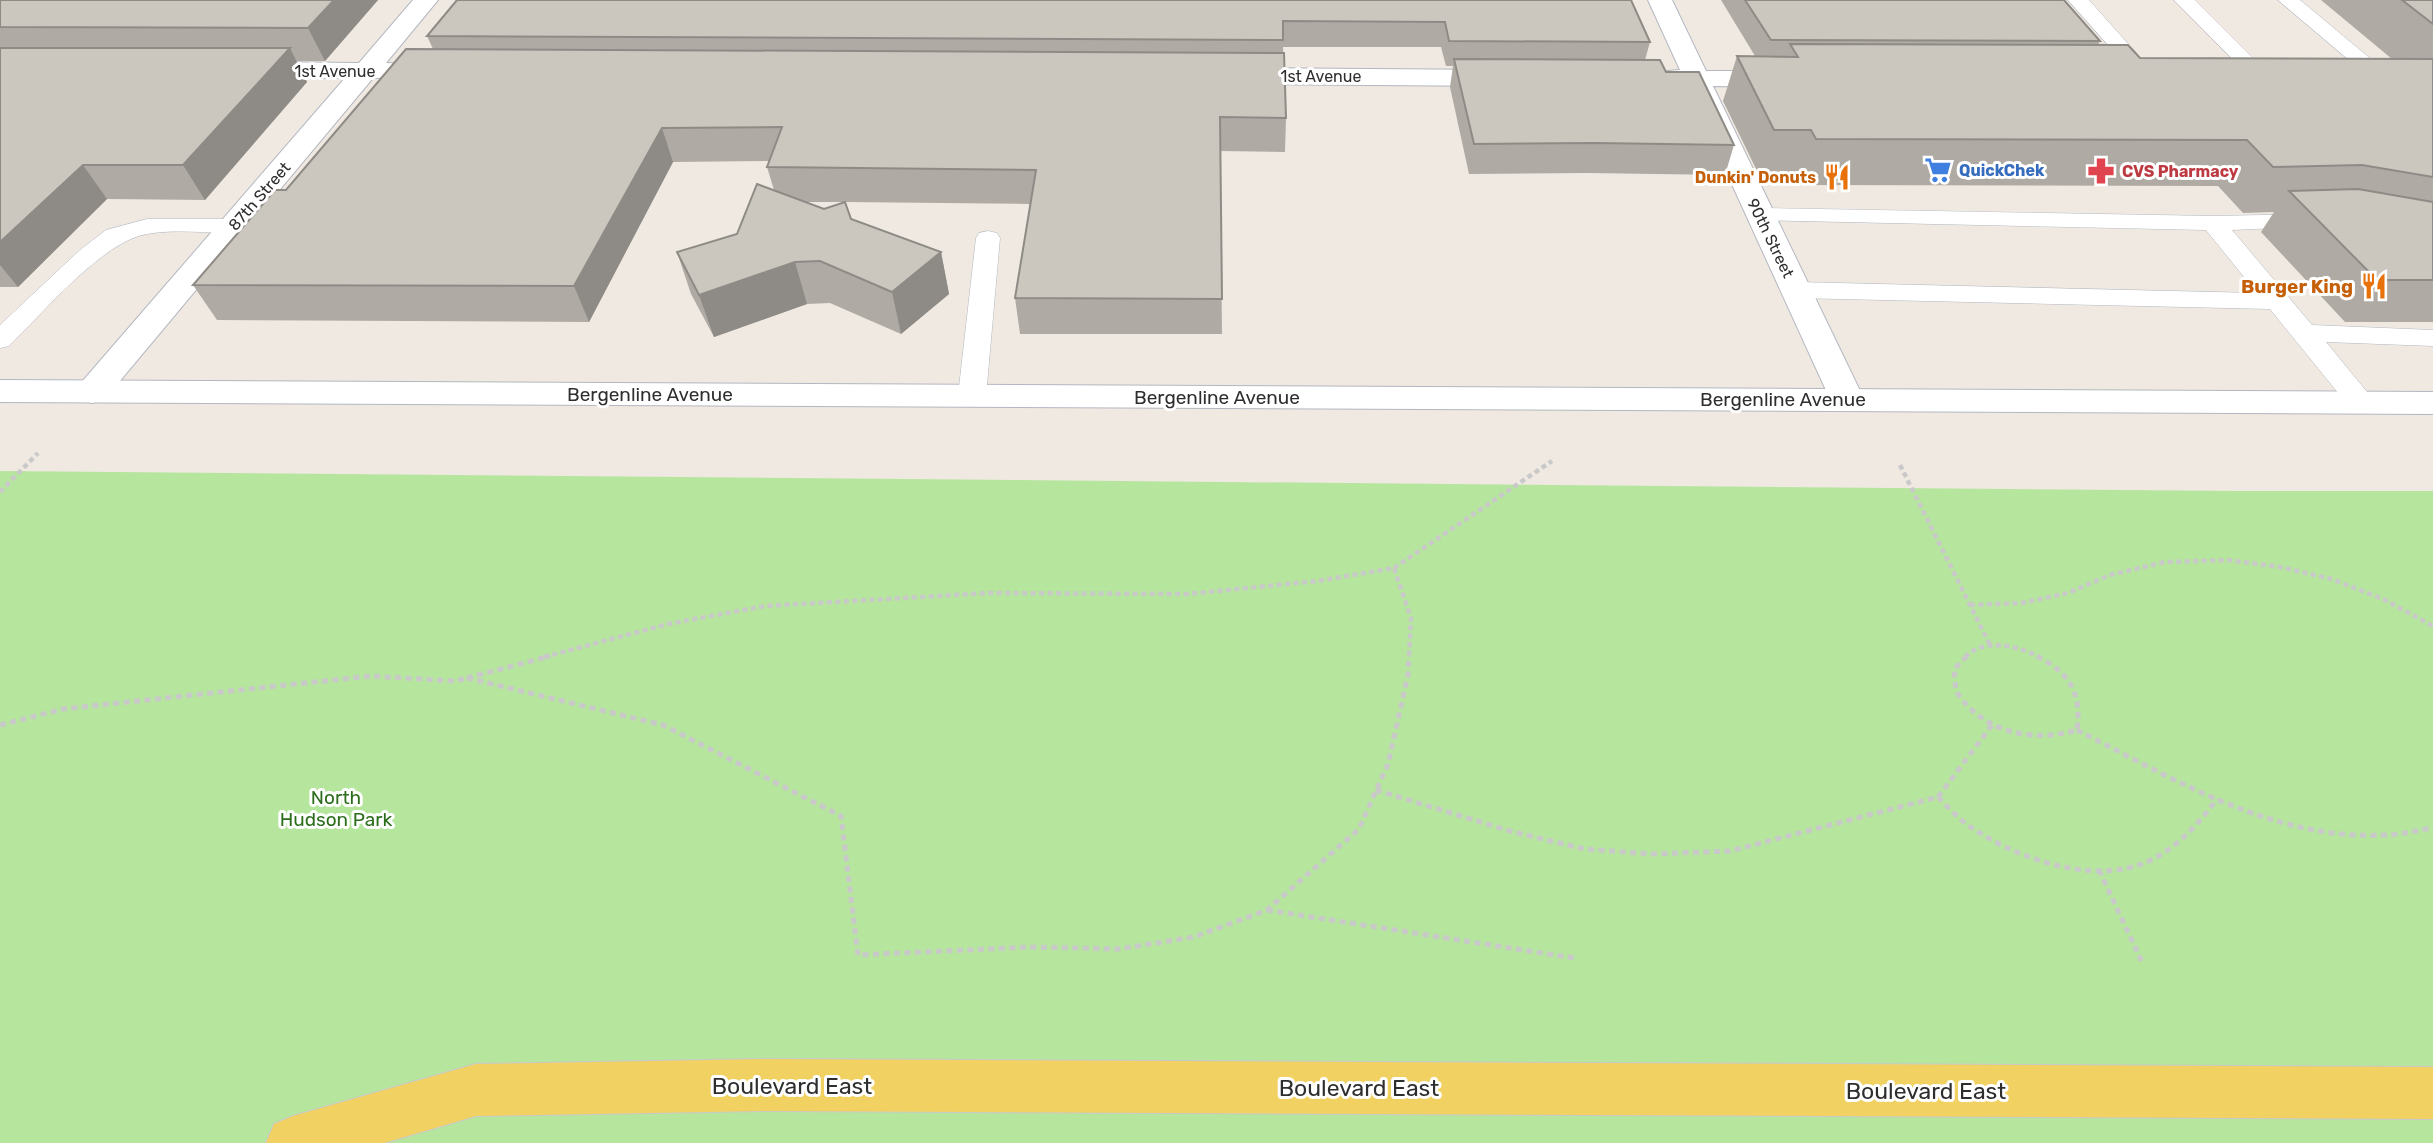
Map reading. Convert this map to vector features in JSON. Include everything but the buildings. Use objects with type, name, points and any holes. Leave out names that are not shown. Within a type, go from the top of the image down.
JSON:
[{"type":"main road","name":"Boulevard East","points":[[293,1143],[476,1090],[778,1085],[2433,1093]]},
{"type":"street","name":"87th Street","points":[[92,392],[426,0]]},
{"type":"street","name":"90th Street","points":[[1660,0],[1847,399]]},
{"type":"street","name":"1st Avenue","points":[[231,70],[464,71]]},
{"type":"street","name":"1st Avenue","points":[[1212,76],[1531,78]]},
{"type":"street","points":[[1628,78],[1809,79]]},
{"type":"street","points":[[2344,79],[2396,79]]},
{"type":"street","points":[[2123,80],[2163,80]]},
{"type":"street","points":[[2226,80],[2291,80]]},
{"type":"street","name":"Bergenline Avenue","points":[[0,391],[2433,404]]},
{"type":"lane","points":[[2078,0],[2163,80]]},
{"type":"lane","points":[[2184,0],[2264,80]]},
{"type":"lane","points":[[2288,0],[2396,79]]},
{"type":"lane","points":[[1759,215],[2340,223]]},
{"type":"lane","points":[[2213,223],[2362,403]]},
{"type":"lane","points":[[0,340],[89,255],[115,234],[147,226],[234,226]]},
{"type":"lane","points":[[972,396],[988,239]]},
{"type":"lane","points":[[1796,289],[2276,301]]},
{"type":"lane","points":[[2304,333],[2433,338]]},
{"type":"path","points":[[0,492],[38,453]]},
{"type":"path","points":[[0,725],[63,709],[370,676],[454,681],[668,624],[765,606],[988,593],[1188,594],[1317,581],[1394,568],[1552,461]]},
{"type":"path","points":[[1900,464],[1990,645]]},
{"type":"path","points":[[1970,605],[2021,603],[2068,593],[2110,575],[2165,562],[2228,560],[2280,567],[2331,579],[2383,599],[2432,623]]},
{"type":"path","points":[[467,678],[663,725],[841,816],[858,954],[1030,947],[1119,949],[1194,937],[1267,910],[1359,829],[1388,764],[1408,675],[1411,618],[1394,568]]},
{"type":"path","points":[[2077,730],[2080,704],[2064,675],[2029,652],[2010,645],[1990,645],[1973,649],[1954,669],[1956,691],[1967,704],[1992,725],[2015,736],[2055,738],[2077,730],[2217,799],[2279,820],[2350,837],[2404,836],[2433,828]]},
{"type":"path","points":[[1376,790],[1584,849],[1652,855],[1730,851],[1938,797],[1992,725]]},
{"type":"path","points":[[1938,797],[1968,825],[2006,847],[2052,863],[2099,870],[2136,866],[2171,848],[2198,825],[2217,799]]},
{"type":"path","points":[[2099,870],[2142,962]]},
{"type":"path","points":[[1267,910],[1574,958]]},
{"type":"green space","name":"North Hudson Park","points":[[0,471],[2433,491],[2433,1143],[0,1143]]},
{"type":"place","name":"QuickChek","points":[[1938,170]]},
{"type":"place","name":"CVS Pharmacy","points":[[2101,171]]},
{"type":"place","name":"Dunkin' Donuts","points":[[1837,177]]},
{"type":"place","name":"Burger King","points":[[2374,286]]}]
